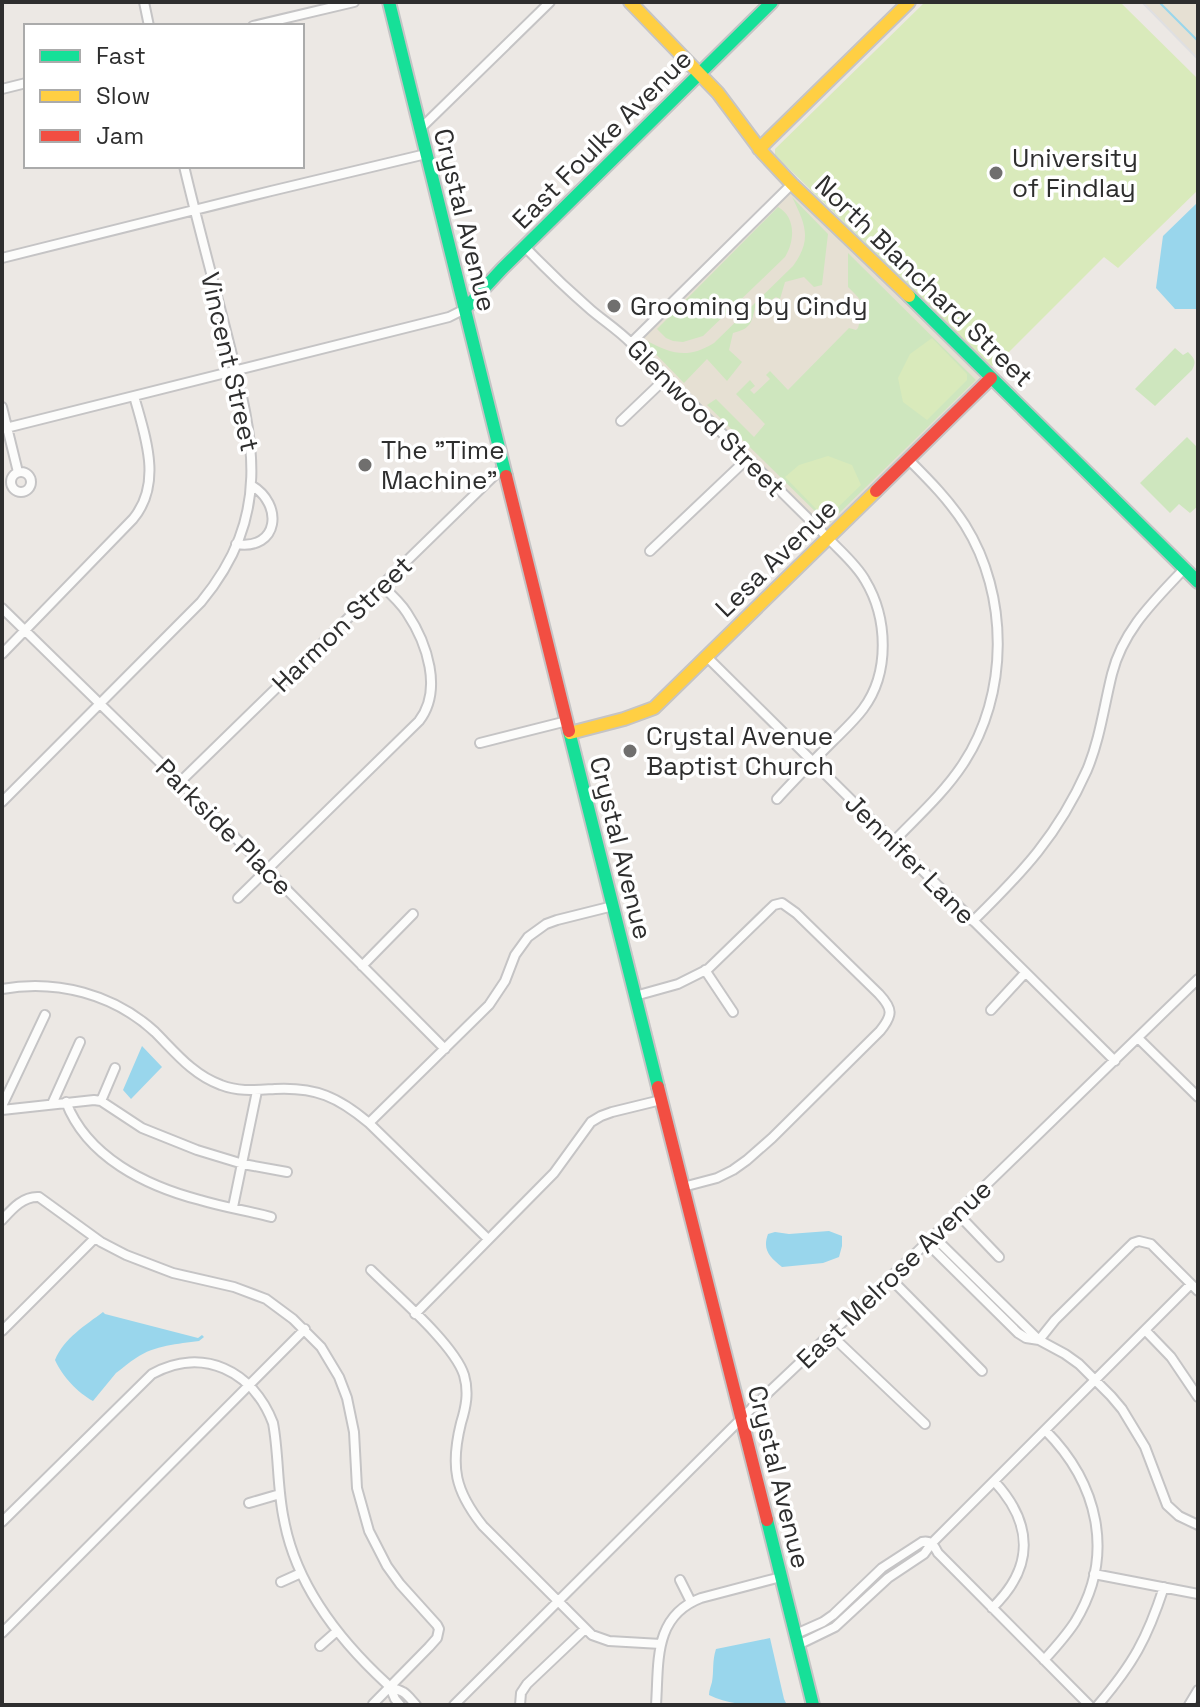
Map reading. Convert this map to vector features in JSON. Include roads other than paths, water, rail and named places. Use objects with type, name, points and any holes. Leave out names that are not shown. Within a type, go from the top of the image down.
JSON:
[{"type":"street","points":[[144,2],[149,24]]},
{"type":"street","points":[[261,24],[354,2]]},
{"type":"street","name":"Crystal Avenue","points":[[389,2],[813,1705]]},
{"type":"street","points":[[420,129],[550,2]]},
{"type":"street","name":"North Blanchard Street","points":[[630,2],[700,73],[729,106],[759,149],[792,184],[1198,582]]},
{"type":"street","name":"East Foulke Avenue","points":[[465,309],[772,2]]},
{"type":"street","points":[[759,149],[909,2]]},
{"type":"street","points":[[2,89],[24,84]]},
{"type":"street","points":[[2,258],[426,154]]},
{"type":"street","name":"Vincent Street","points":[[2,802],[201,602],[216,584],[236,544],[245,517],[253,465],[250,437],[184,168]]},
{"type":"street","points":[[631,343],[792,184]]},
{"type":"street","name":"Glenwood Street","points":[[525,247],[574,295],[631,343],[828,538],[858,569],[870,588],[881,618],[883,652],[868,701],[855,719],[777,799]]},
{"type":"street","points":[[4,428],[449,317],[465,309]]},
{"type":"street","points":[[621,421],[666,378]]},
{"type":"street","name":"Lesa Avenue","points":[[569,727],[649,711],[669,695],[991,378]]},
{"type":"street","points":[[2,654],[143,506],[150,465],[134,396]]},
{"type":"street","points":[[2,407],[4,428],[18,472]]},
{"type":"street","points":[[650,551],[747,459]]},
{"type":"street","points":[[893,842],[951,781],[975,743],[988,713],[997,663],[991,590],[977,547],[953,507],[909,460]]},
{"type":"street","name":"Harmon Street","points":[[180,782],[504,466]]},
{"type":"street","points":[[236,544],[250,546],[258,543],[272,525],[273,512],[268,500],[263,492],[251,485]]},
{"type":"street","points":[[973,921],[1039,853],[1061,820],[1093,753],[1112,675],[1126,638],[1145,610],[1184,569]]},
{"type":"street","points":[[238,898],[419,721],[430,701],[430,674],[419,635],[409,617],[381,585]]},
{"type":"street","name":"Parkside Place","points":[[2,608],[445,1049]]},
{"type":"street","name":"Jennifer Lane","points":[[707,657],[1115,1061]]},
{"type":"street","points":[[480,743],[569,727]]},
{"type":"street","points":[[635,996],[678,984],[705,970],[774,905],[782,903],[796,913],[889,1007],[890,1017],[861,1052],[747,1160],[717,1178],[683,1187]]},
{"type":"street","points":[[369,1123],[489,1005],[528,937],[546,924],[613,906]]},
{"type":"street","points":[[362,966],[413,914]]},
{"type":"street","points":[[705,970],[733,1012]]},
{"type":"street","points":[[991,1010],[1025,973]]},
{"type":"street","name":"East Melrose Avenue","points":[[454,1705],[741,1419],[1198,979]]},
{"type":"street","points":[[2,989],[46,986],[94,996],[142,1022],[205,1078],[228,1087],[257,1091],[299,1089],[334,1098],[369,1123],[488,1239]]},
{"type":"street","points":[[45,1015],[2,1108],[101,1101],[142,1128],[197,1150],[243,1164],[287,1172]]},
{"type":"street","points":[[1138,1038],[1198,1097]]},
{"type":"street","points":[[52,1104],[80,1042]]},
{"type":"street","points":[[101,1101],[115,1068]]},
{"type":"street","points":[[233,1207],[257,1091]]},
{"type":"street","points":[[415,1314],[554,1173],[579,1136],[595,1119],[661,1100]]},
{"type":"street","points":[[66,1102],[81,1132],[121,1168],[179,1194],[271,1217]]},
{"type":"street","points":[[2,1220],[24,1199],[35,1196],[121,1253],[155,1268],[234,1287],[266,1299],[305,1329],[321,1347],[347,1398],[354,1432],[357,1488],[369,1531],[387,1566],[439,1629],[437,1638],[373,1704]]},
{"type":"street","points":[[957,1213],[999,1257]]},
{"type":"street","points":[[2,1331],[95,1238]]},
{"type":"street","points":[[930,1240],[1039,1340],[1065,1354],[1095,1380],[1134,1427],[1152,1462],[1167,1505],[1179,1516],[1198,1525]]},
{"type":"street","points":[[797,1639],[820,1636],[835,1627],[888,1578],[924,1554],[1145,1330],[1195,1288],[1151,1244],[1133,1243],[1055,1320],[1039,1340]]},
{"type":"street","points":[[371,1270],[454,1355],[464,1375],[467,1402],[455,1458],[464,1499],[483,1526],[597,1638],[661,1644]]},
{"type":"street","points":[[890,1278],[982,1371]]},
{"type":"street","points":[[2,1633],[305,1329]]},
{"type":"street","points":[[1145,1330],[1171,1357],[1198,1397]]},
{"type":"street","points":[[831,1335],[925,1424]]},
{"type":"street","points":[[2,1522],[139,1385],[162,1369],[181,1363],[201,1362],[229,1370],[250,1385],[273,1423],[284,1524],[311,1593],[337,1631],[390,1687],[400,1705]]},
{"type":"street","points":[[1044,1660],[1074,1624],[1084,1604],[1094,1574],[1097,1548],[1096,1525],[1087,1491],[1071,1460],[1045,1430]]},
{"type":"street","points":[[992,1608],[1002,1599],[1017,1575],[1024,1543],[1017,1512],[994,1481]]},
{"type":"street","points":[[249,1503],[280,1494]]},
{"type":"street","points":[[797,1639],[833,1615],[882,1568],[926,1541],[932,1543],[938,1553],[1089,1705]]},
{"type":"street","points":[[281,1582],[301,1573]]},
{"type":"street","points":[[1094,1574],[1198,1594]]},
{"type":"street","points":[[656,1705],[661,1644],[670,1621],[681,1608],[691,1602],[781,1577]]},
{"type":"street","points":[[680,1580],[691,1602]]},
{"type":"street","points":[[866,1582],[870,1594]]},
{"type":"street","points":[[1098,1705],[1140,1649],[1164,1587]]},
{"type":"street","points":[[520,1705],[521,1693],[527,1684],[585,1629]]},
{"type":"street","points":[[320,1646],[337,1631]]},
{"type":"street","points":[[390,1687],[404,1693],[416,1705]]},
{"type":"street","points":[[1189,1705],[1198,1690]]},
{"type":"water","points":[[1198,202],[1198,309],[1175,309],[1156,288],[1163,236]]},
{"type":"water","points":[[142,1046],[162,1067],[131,1099],[123,1090]]},
{"type":"water","points":[[829,1231],[842,1236],[842,1246],[839,1257],[823,1263],[782,1267],[767,1249],[768,1234]]},
{"type":"water","points":[[103,1312],[198,1338],[204,1337],[199,1341],[143,1354],[116,1373],[93,1401],[71,1384],[55,1360],[70,1339]]},
{"type":"water","points":[[770,1638],[787,1705],[737,1703],[709,1695],[716,1649]]},
{"type":"waterway","points":[[1159,2],[1198,41]]},
{"type":"railway","points":[[1142,2],[1198,59]]},
{"type":"place","name":"University of Findlay","points":[[996,173]]},
{"type":"place","name":"Grooming by Cindy","points":[[614,306]]},
{"type":"place","name":"The \"Time Machine\"","points":[[365,465]]},
{"type":"place","name":"Crystal Avenue Baptist Church","points":[[630,751]]}]
